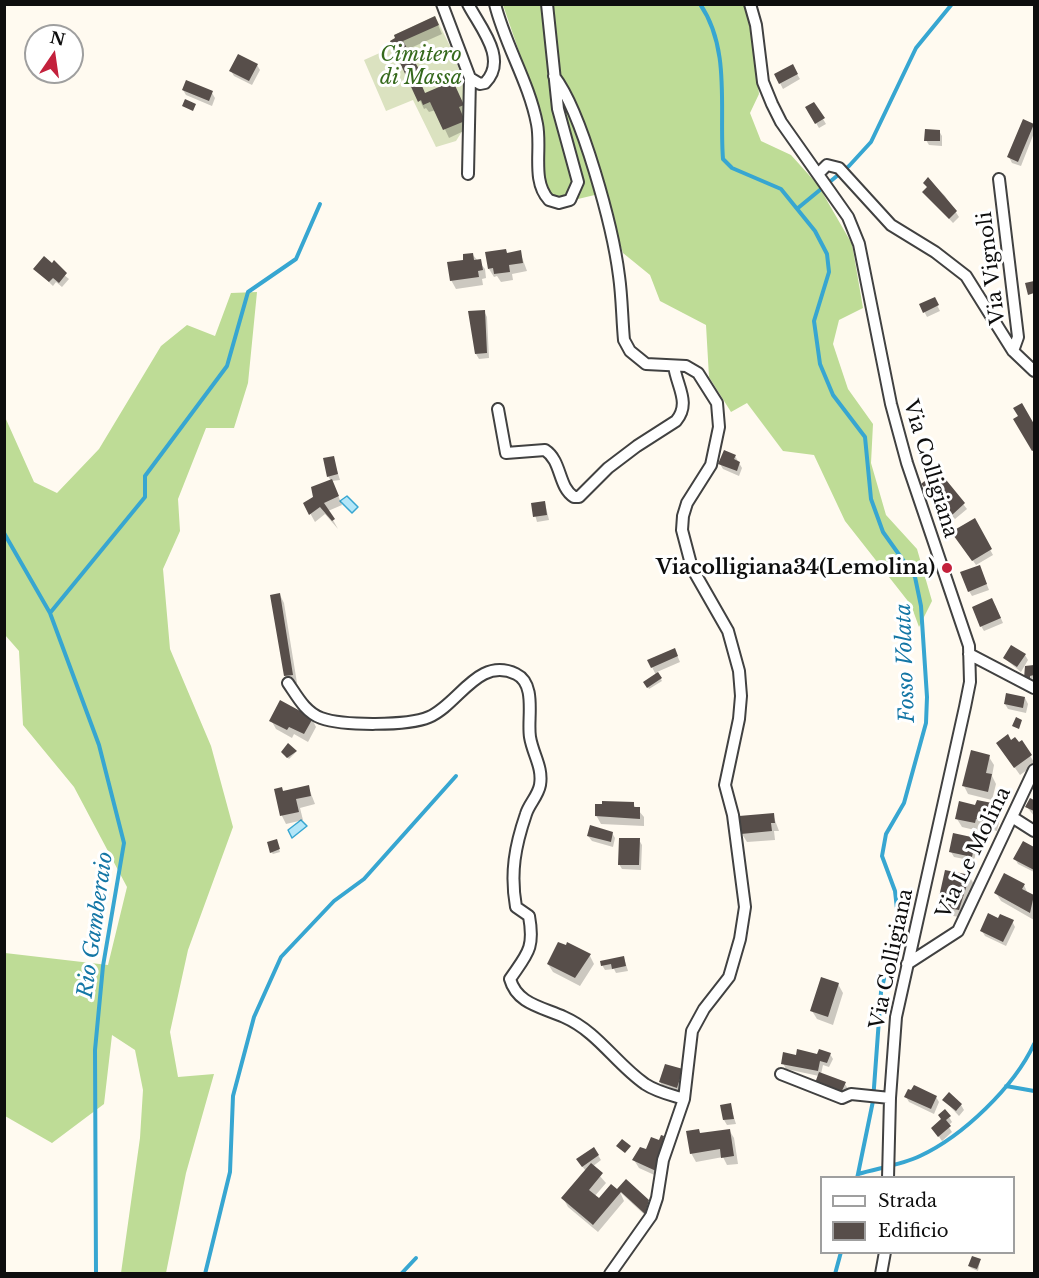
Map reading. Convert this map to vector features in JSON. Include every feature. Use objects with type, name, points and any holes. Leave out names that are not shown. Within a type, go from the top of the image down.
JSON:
[{"type":"street","points":[[442,4],[470,78],[468,174]]},
{"type":"street","points":[[468,4],[489,38],[492,54],[488,79],[480,84],[470,78]]},
{"type":"street","points":[[495,4],[499,21],[522,73],[537,124],[540,186],[549,200],[559,203],[570,200],[578,182],[558,109],[547,4]]},
{"type":"street","name":"Via Colligiana","points":[[750,4],[756,25],[763,82],[781,122],[848,217],[859,244],[891,404],[907,463],[958,611],[969,654],[970,682],[963,717],[894,1028],[888,1176]]},
{"type":"street","points":[[554,76],[585,141],[615,253],[624,340],[630,351],[646,364],[687,366],[698,373],[717,404],[719,427],[711,465],[687,503],[682,530],[692,568],[728,631],[739,671],[741,696],[739,719],[725,785],[733,815],[745,907],[740,939],[729,977],[704,1009],[692,1031],[684,1099],[663,1160],[657,1198],[651,1216],[610,1274]]},
{"type":"street","points":[[819,173],[827,165],[839,168],[891,225],[935,252],[966,276],[1014,351],[1035,371]]},
{"type":"street","name":"Via Vignoli","points":[[999,179],[1018,337],[1014,351]]},
{"type":"street","points":[[498,409],[506,453],[545,450],[554,458],[567,491],[574,497],[579,497],[608,468],[676,421],[682,414],[685,406],[674,366]]},
{"type":"street","points":[[969,654],[1035,688]]},
{"type":"street","points":[[288,682],[302,705],[320,718],[337,722],[401,724],[430,717],[464,691],[474,678],[490,670],[506,670],[519,676],[528,690],[530,737],[541,771],[539,788],[526,812],[513,857],[516,907],[529,916],[531,929],[527,958],[510,979],[513,990],[528,1002],[564,1017],[598,1038],[617,1061],[646,1084],[684,1099]]},
{"type":"street","name":"Via Le Molina","points":[[907,963],[958,931],[1035,770]]},
{"type":"street","points":[[1012,818],[1035,831]]},
{"type":"street","points":[[781,1074],[842,1098],[851,1094],[890,1098]]},
{"type":"street","points":[[881,1274],[885,1254]]},
{"type":"green space","points":[[503,5],[744,5],[751,20],[759,94],[750,113],[761,141],[791,155],[818,185],[852,244],[863,308],[839,320],[833,344],[848,389],[873,424],[871,463],[886,515],[917,549],[932,601],[919,627],[911,605],[845,521],[814,455],[783,451],[747,403],[731,412],[709,377],[706,325],[660,301],[650,275],[623,253],[603,193],[578,199],[551,195],[544,179],[538,107]]},
{"type":"green space","name":"Cimitero di Massa","points":[[435,16],[452,50],[469,97],[468,122],[456,141],[436,147],[413,100],[386,111],[364,60],[393,47],[390,41],[395,38],[394,35]]},
{"type":"green space","points":[[257,292],[248,383],[234,428],[206,428],[178,499],[180,531],[163,569],[170,649],[211,746],[233,827],[188,950],[170,1032],[178,1077],[214,1074],[186,1173],[166,1273],[121,1273],[140,1138],[143,1090],[135,1050],[112,1035],[104,1104],[52,1143],[5,1116],[5,953],[108,965],[127,887],[74,787],[23,725],[19,651],[5,635],[5,417],[34,482],[57,493],[99,449],[161,346],[187,325],[215,336],[231,293]]},
{"type":"water","points":[[347,496],[358,507],[352,513],[340,501]]},
{"type":"water","points":[[301,820],[307,826],[292,838],[288,830]]},
{"type":"building","points":[[435,16],[439,25],[403,41],[420,71],[417,74],[425,93],[453,81],[464,105],[459,107],[465,121],[443,130],[430,102],[423,105],[421,100],[418,102],[390,41],[395,38],[394,35]]},
{"type":"building","points":[[238,54],[258,64],[249,81],[229,71]]},
{"type":"building","points":[[793,64],[798,74],[779,84],[774,74]]},
{"type":"building","points":[[186,80],[213,91],[209,101],[182,90]]},
{"type":"building","points":[[185,99],[196,104],[193,111],[182,106]]},
{"type":"building","points":[[814,102],[825,118],[815,124],[805,107]]},
{"type":"building","points":[[1023,119],[1034,124],[1018,162],[1007,157]]},
{"type":"building","points":[[925,129],[940,130],[940,141],[924,141]]},
{"type":"building","points":[[928,177],[957,211],[949,219],[922,192],[927,187],[923,183]]},
{"type":"building","points":[[506,249],[507,253],[521,250],[523,263],[509,265],[510,272],[494,274],[493,268],[488,269],[485,252]]},
{"type":"building","points":[[473,253],[474,260],[481,259],[483,270],[478,271],[479,277],[450,281],[447,262],[463,260],[463,254]]},
{"type":"building","points":[[44,256],[52,263],[54,260],[67,273],[59,283],[53,278],[49,282],[33,269]]},
{"type":"building","points":[[1034,281],[1034,293],[1028,295],[1025,283]]},
{"type":"building","points":[[935,297],[939,305],[923,313],[919,304]]},
{"type":"building","points":[[485,310],[487,353],[475,354],[468,311]]},
{"type":"building","points":[[1022,403],[1034,424],[1034,450],[1032,451],[1013,419],[1018,416],[1013,408]]},
{"type":"building","points":[[724,450],[736,455],[734,459],[740,462],[737,471],[718,464]]},
{"type":"building","points":[[334,456],[338,474],[327,477],[323,458]]},
{"type":"building","points":[[938,470],[965,503],[952,515],[921,484]]},
{"type":"building","points":[[332,479],[339,496],[324,503],[335,519],[332,521],[320,507],[309,515],[303,503],[313,497],[311,487]]},
{"type":"building","points":[[545,501],[547,515],[533,517],[531,503]]},
{"type":"building","points":[[975,518],[992,549],[972,561],[951,532]]},
{"type":"building","points":[[980,565],[987,584],[968,592],[960,572]]},
{"type":"building","points":[[280,593],[293,675],[284,676],[270,595]]},
{"type":"building","points":[[992,598],[1001,618],[980,627],[972,607]]},
{"type":"building","points":[[1011,645],[1026,654],[1017,667],[1003,658]]},
{"type":"building","points":[[675,648],[678,656],[651,668],[647,660]]},
{"type":"building","points":[[1034,665],[1034,675],[1030,676],[1030,681],[1024,678],[1025,666]]},
{"type":"building","points":[[658,672],[662,678],[647,688],[643,682]]},
{"type":"building","points":[[1006,693],[1025,697],[1023,708],[1004,704]]},
{"type":"building","points":[[280,700],[313,718],[304,734],[289,727],[287,730],[269,721]]},
{"type":"building","points":[[1016,717],[1022,720],[1019,729],[1012,726]]},
{"type":"building","points":[[1008,734],[1011,740],[1015,737],[1019,742],[1022,740],[1032,755],[1014,768],[996,743]]},
{"type":"building","points":[[288,743],[297,751],[287,758],[281,752]]},
{"type":"building","points":[[971,750],[990,755],[986,773],[992,774],[988,792],[962,786]]},
{"type":"building","points":[[309,785],[311,796],[296,799],[299,812],[280,816],[274,789],[282,787],[283,791]]},
{"type":"building","points":[[1030,798],[1034,800],[1034,811],[1025,807]]},
{"type":"building","points":[[977,800],[997,804],[993,823],[976,819],[975,823],[955,819],[959,801],[975,805]]},
{"type":"building","points":[[602,801],[634,802],[634,807],[640,807],[640,819],[595,816],[595,804],[602,804]]},
{"type":"building","points":[[774,813],[775,823],[771,823],[772,831],[741,834],[739,816]]},
{"type":"building","points":[[590,825],[613,832],[611,842],[587,836]]},
{"type":"building","points":[[953,833],[976,838],[972,857],[949,852]]},
{"type":"building","points":[[619,838],[640,838],[639,865],[618,865]]},
{"type":"building","points":[[277,839],[280,849],[270,853],[267,842]]},
{"type":"building","points":[[1023,841],[1034,847],[1034,870],[1013,859]]},
{"type":"building","points":[[945,870],[970,875],[959,910],[937,906]]},
{"type":"building","points":[[1004,873],[1025,884],[1022,889],[1034,895],[1030,913],[994,893]]},
{"type":"building","points":[[988,913],[998,918],[1000,914],[1014,920],[1003,942],[980,931]]},
{"type":"building","points":[[558,942],[566,945],[567,942],[591,954],[575,978],[547,964]]},
{"type":"building","points":[[624,956],[626,966],[612,969],[611,964],[601,966],[600,961]]},
{"type":"building","points":[[821,977],[839,983],[828,1017],[810,1011]]},
{"type":"building","points":[[797,1049],[817,1054],[819,1049],[831,1053],[827,1063],[820,1061],[818,1071],[781,1064],[783,1052],[796,1055]]},
{"type":"building","points":[[665,1064],[683,1069],[677,1088],[659,1082]]},
{"type":"building","points":[[819,1072],[846,1082],[841,1093],[815,1083]]},
{"type":"building","points":[[914,1085],[937,1096],[931,1109],[904,1097],[908,1089],[911,1090]]},
{"type":"building","points":[[949,1092],[962,1104],[956,1111],[942,1100]]},
{"type":"building","points":[[731,1103],[734,1119],[723,1120],[720,1105]]},
{"type":"building","points":[[945,1109],[951,1116],[946,1120],[951,1126],[938,1137],[931,1128],[941,1119],[938,1115]]},
{"type":"building","points":[[699,1129],[700,1133],[730,1129],[734,1156],[721,1158],[720,1149],[690,1154],[686,1131]]},
{"type":"building","points":[[661,1135],[664,1136],[656,1171],[632,1160],[640,1147],[646,1149],[651,1137],[659,1140]]},
{"type":"building","points":[[622,1139],[631,1146],[625,1153],[616,1146]]},
{"type":"building","points":[[594,1147],[599,1155],[582,1167],[576,1159]]},
{"type":"building","points":[[591,1163],[603,1173],[589,1190],[599,1198],[611,1184],[617,1189],[626,1179],[649,1200],[645,1214],[621,1192],[593,1225],[561,1198]]},
{"type":"building","points":[[972,1256],[981,1259],[977,1269],[968,1266]]},
{"type":"waterway","name":"Fosso Volata","points":[[700,4],[710,22],[720,60],[723,159],[732,168],[781,189],[815,231],[827,254],[829,272],[814,321],[820,364],[833,395],[865,437],[871,499],[883,532],[915,577],[921,606],[927,697],[926,723],[904,803],[886,834],[882,856],[895,891],[898,918],[881,992],[873,1101],[858,1174]]},
{"type":"waterway","points":[[798,208],[849,166],[871,142],[916,48],[952,4]]},
{"type":"waterway","points":[[50,613],[145,497],[145,476],[227,366],[248,292],[296,259],[320,204]]},
{"type":"waterway","name":"Rio Gamberaio","points":[[4,533],[50,613],[99,745],[124,843],[103,966],[95,1050],[96,1274]]},
{"type":"waterway","points":[[205,1274],[230,1172],[233,1096],[254,1017],[281,957],[334,901],[364,879],[456,776]]},
{"type":"waterway","points":[[858,1176],[913,1159],[953,1136],[986,1109],[1014,1077],[1034,1044]]},
{"type":"waterway","points":[[1006,1086],[1034,1091]]},
{"type":"waterway","points":[[835,1274],[840,1254]]},
{"type":"waterway","points":[[401,1274],[416,1258]]},
{"type":"place","name":"Viacolligiana34(Lemolina)","points":[[947,568]]}]
